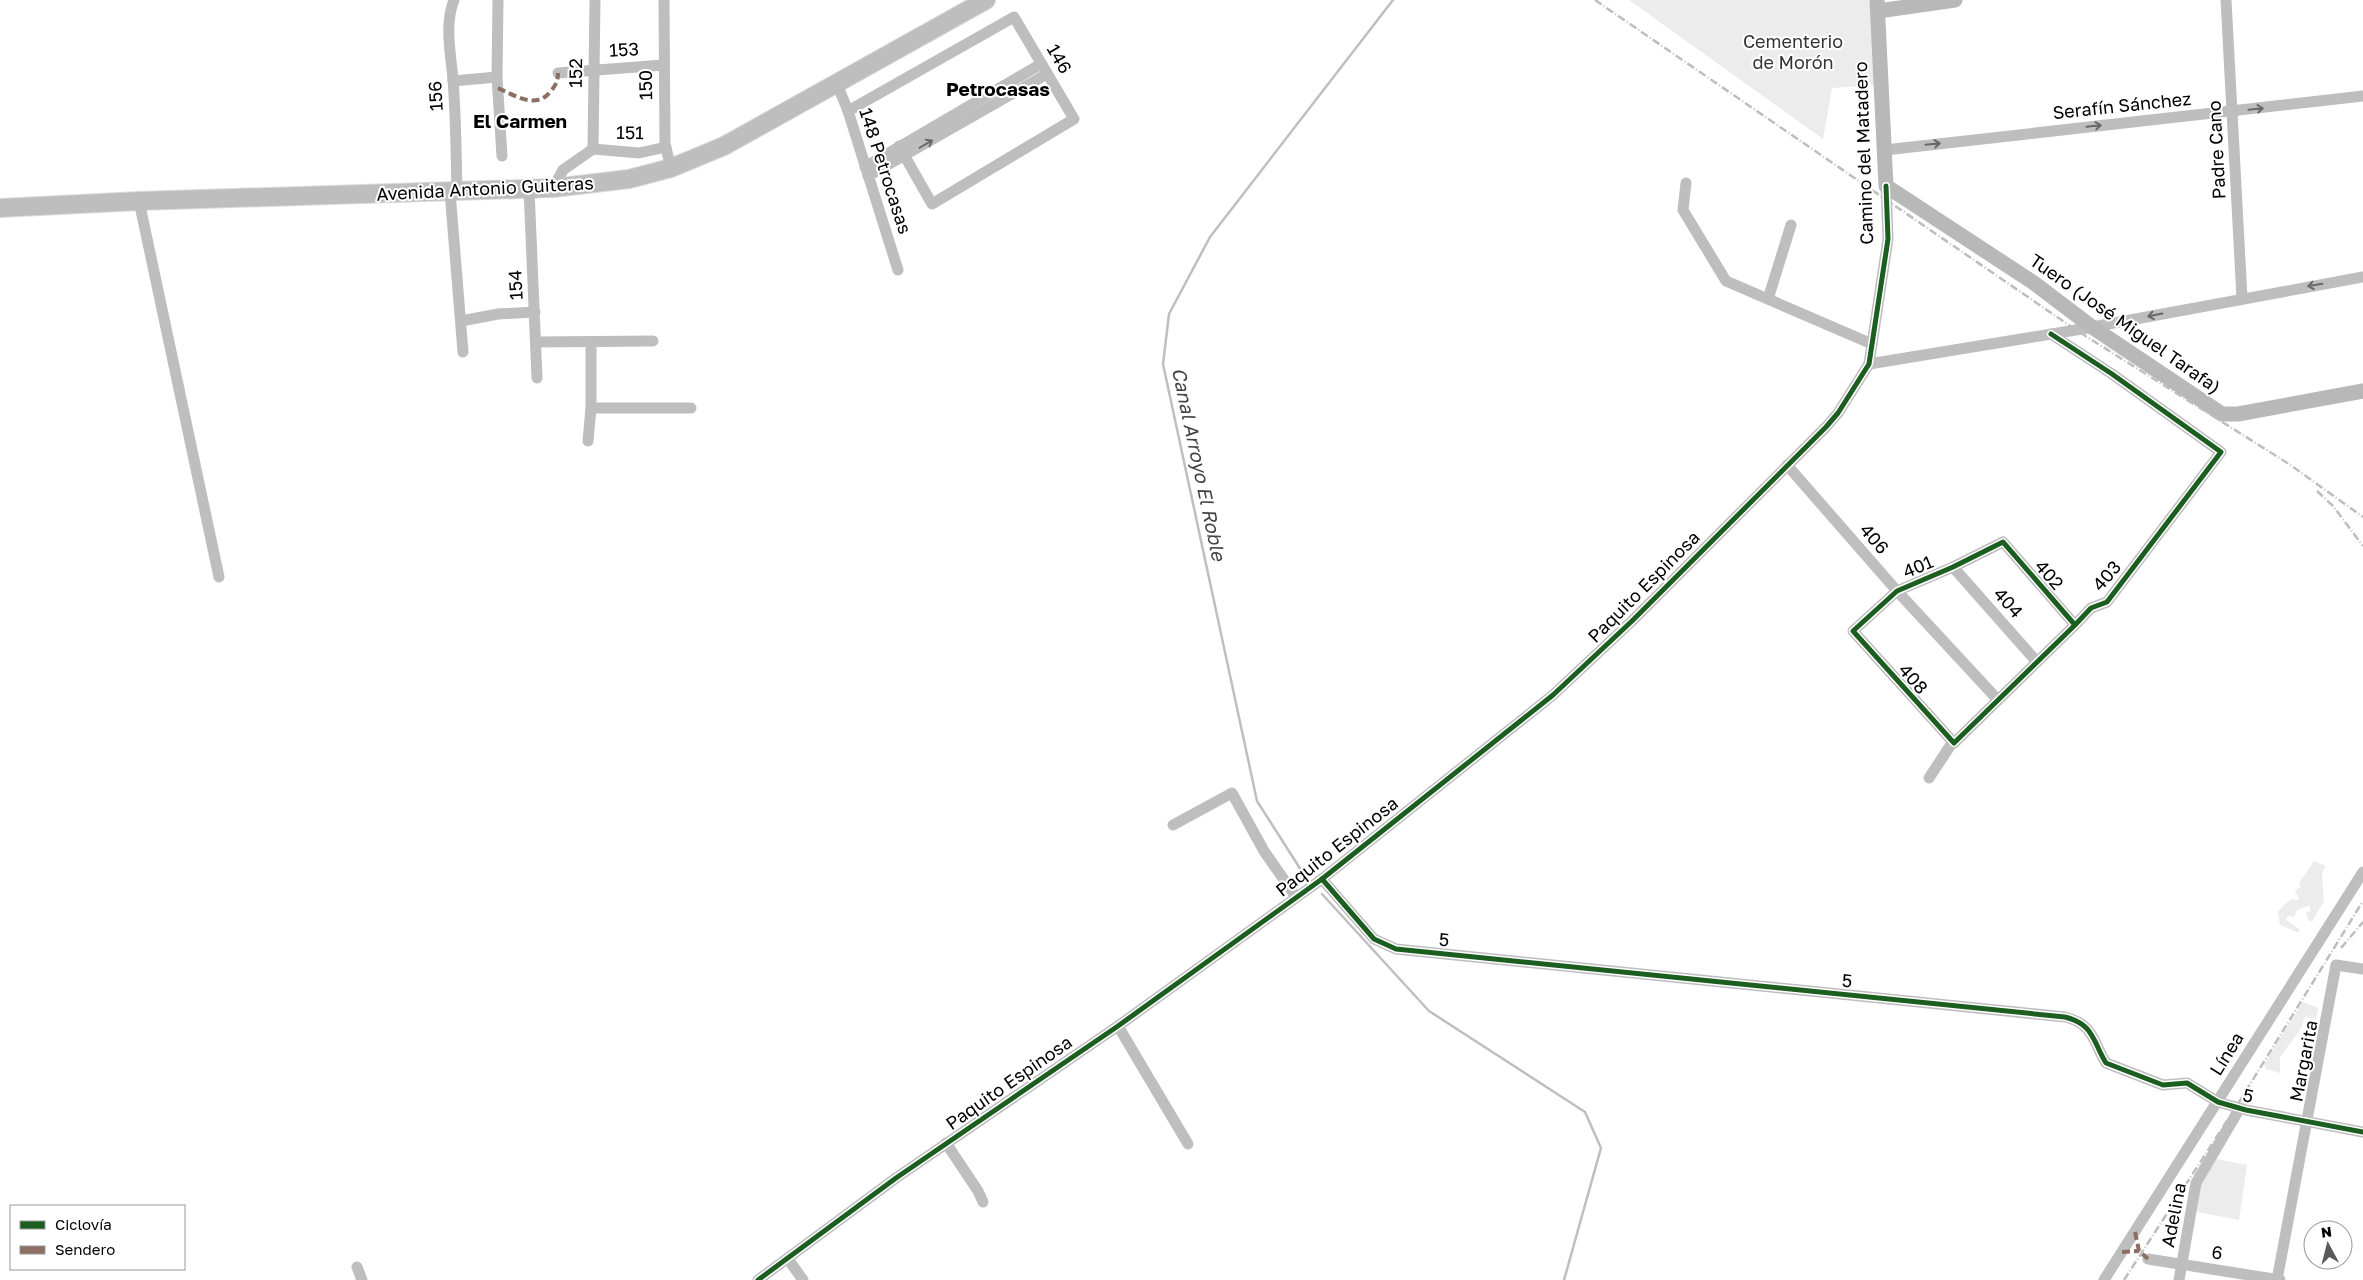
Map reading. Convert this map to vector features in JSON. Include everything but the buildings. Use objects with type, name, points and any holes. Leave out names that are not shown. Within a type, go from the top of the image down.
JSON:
[{"type":"main road","name":"Avenida Antonio Guiteras","points":[[0,208],[139,201],[553,188],[629,179],[671,168],[724,146],[986,0]]},
{"type":"main road","points":[[1878,5],[1956,0]]},
{"type":"main road","name":"Camino del Matadero","points":[[1878,5],[1886,186]]},
{"type":"main road","name":"Tuero (José Miguel Tarafa)","points":[[1886,186],[2034,284],[2092,327],[2222,414],[2238,414],[2363,391]]},
{"type":"street","name":"156","points":[[454,0],[450,9],[448,36],[453,81],[453,192],[463,352]]},
{"type":"street","points":[[498,0],[497,77],[502,156]]},
{"type":"street","name":"152","points":[[593,149],[595,0]]},
{"type":"street","name":"150","points":[[664,0],[663,65],[666,147],[671,168]]},
{"type":"street","name":"Padre Cano","points":[[2226,0],[2242,298]]},
{"type":"street","name":"146","points":[[848,111],[1014,18],[1074,119],[932,204],[902,151]]},
{"type":"street","name":"153","points":[[558,73],[663,65]]},
{"type":"street","points":[[866,172],[1044,69]]},
{"type":"street","points":[[453,81],[497,77]]},
{"type":"street","name":"148 Petrocasas","points":[[837,84],[848,111],[898,270]]},
{"type":"street","name":"Serafín Sánchez","points":[[1884,150],[2363,96]]},
{"type":"street","name":"151","points":[[593,149],[639,153],[666,147]]},
{"type":"street","points":[[553,188],[563,170],[593,149]]},
{"type":"street","points":[[1686,183],[1683,210],[1726,280],[1872,344]]},
{"type":"street","name":"Camino del Matadero","points":[[1869,364],[1888,239],[1886,186]]},
{"type":"street","name":"154","points":[[529,189],[537,378]]},
{"type":"street","points":[[139,201],[219,577]]},
{"type":"street","points":[[1768,299],[1791,225]]},
{"type":"street","points":[[1869,364],[2092,327],[2363,277]]},
{"type":"street","points":[[461,321],[498,314],[535,312]]},
{"type":"street","name":"403","points":[[1929,778],[1953,743],[2090,608],[2107,602],[2222,452],[2112,374],[2050,334]]},
{"type":"street","points":[[536,342],[653,341]]},
{"type":"street","points":[[588,441],[591,408],[591,342]]},
{"type":"street","name":"Paquito Espinosa","points":[[758,1280],[946,1143],[1118,1026],[1322,878],[1553,695],[1632,621],[1806,448],[1838,413],[1869,364]]},
{"type":"street","points":[[591,408],[691,408]]},
{"type":"street","name":"406","points":[[1787,465],[1897,591],[1998,700]]},
{"type":"street","name":"402","points":[[2003,542],[2074,625]]},
{"type":"street","name":"401","points":[[1853,631],[1897,591],[1953,567],[2003,542]]},
{"type":"street","name":"404","points":[[1953,567],[2037,662]]},
{"type":"street","name":"408","points":[[1853,631],[1953,743]]},
{"type":"street","points":[[1174,825],[1232,793],[1264,851],[1296,897]]},
{"type":"street","name":"Línea","points":[[2104,1280],[2363,872]]},
{"type":"street","name":"5","points":[[1322,878],[1374,938],[1396,949],[2065,1017],[2082,1023],[2090,1030],[2106,1063],[2164,1085],[2187,1083],[2218,1102],[2240,1108],[2306,1123],[2363,1132]]},
{"type":"street","name":"Margarita","points":[[2278,1280],[2336,965],[2363,969]]},
{"type":"street","points":[[1118,1026],[1188,1144]]},
{"type":"street","name":"Adelina","points":[[2179,1280],[2196,1183],[2240,1108]]},
{"type":"street","points":[[946,1143],[978,1191],[982,1202]]},
{"type":"street","points":[[788,1258],[803,1280]]},
{"type":"street","name":"6","points":[[2148,1259],[2278,1280]]},
{"type":"street","points":[[357,1267],[362,1280]]},
{"type":"green space","name":"Cementerio de Morón","points":[[1629,0],[1873,0],[1878,85],[1832,88],[1823,139]]},
{"type":"green space","points":[[2314,861],[2326,866],[2322,873],[2324,901],[2312,922],[2308,920],[2306,912],[2311,911],[2309,905],[2297,910],[2294,917],[2288,916],[2286,920],[2299,929],[2299,933],[2280,925],[2278,912],[2292,899],[2299,900],[2295,890],[2301,887],[2299,883]]},
{"type":"green space","points":[[2303,1002],[2318,1008],[2316,1019],[2305,1017],[2300,1030],[2280,1057],[2280,1073],[2266,1069],[2264,1064]]},
{"type":"green space","points":[[2216,1159],[2247,1165],[2239,1220],[2197,1212],[2201,1182]]},
{"type":"waterway","name":"Canal Arroyo El Roble","points":[[1301,870],[1257,801],[1163,364],[1169,314],[1210,237],[1393,0]]},
{"type":"waterway","name":"Canal Arroyo El Roble","points":[[1322,894],[1429,1011],[1585,1112],[1601,1148],[1564,1280]]},
{"type":"railway","points":[[1595,0],[2076,330],[2289,464],[2363,517]]},
{"type":"railway","points":[[2317,491],[2333,506],[2363,546]]},
{"type":"railway","points":[[2124,1280],[2236,1107],[2363,901]]},
{"type":"railway","points":[[2341,948],[2363,922]]},
{"type":"marked path","points":[[498,88],[526,100],[539,100],[553,89],[558,73]]},
{"type":"marked path","points":[[2135,1232],[2139,1251],[2148,1259]]},
{"type":"marked path","points":[[2122,1252],[2139,1251]]},
{"type":"cycle path","points":[[758,1280],[896,1178],[1118,1026],[1322,879],[1553,695],[1632,621],[1826,427],[1838,413],[1869,364],[1888,239],[1886,186]]},
{"type":"cycle path","points":[[2051,334],[2112,374],[2221,452],[2107,602],[2091,608],[2075,625],[1954,743],[1853,631],[1897,591],[1953,567],[2003,542],[2075,625]]},
{"type":"cycle path","points":[[1322,879],[1374,939],[1396,949],[2065,1017],[2075,1020],[2087,1029],[2106,1063],[2163,1085],[2187,1083],[2218,1102],[2246,1110],[2363,1132]]},
{"type":"district","name":"Petrocasas","points":[[998,89]]},
{"type":"district","name":"El Carmen","points":[[520,121]]}]
